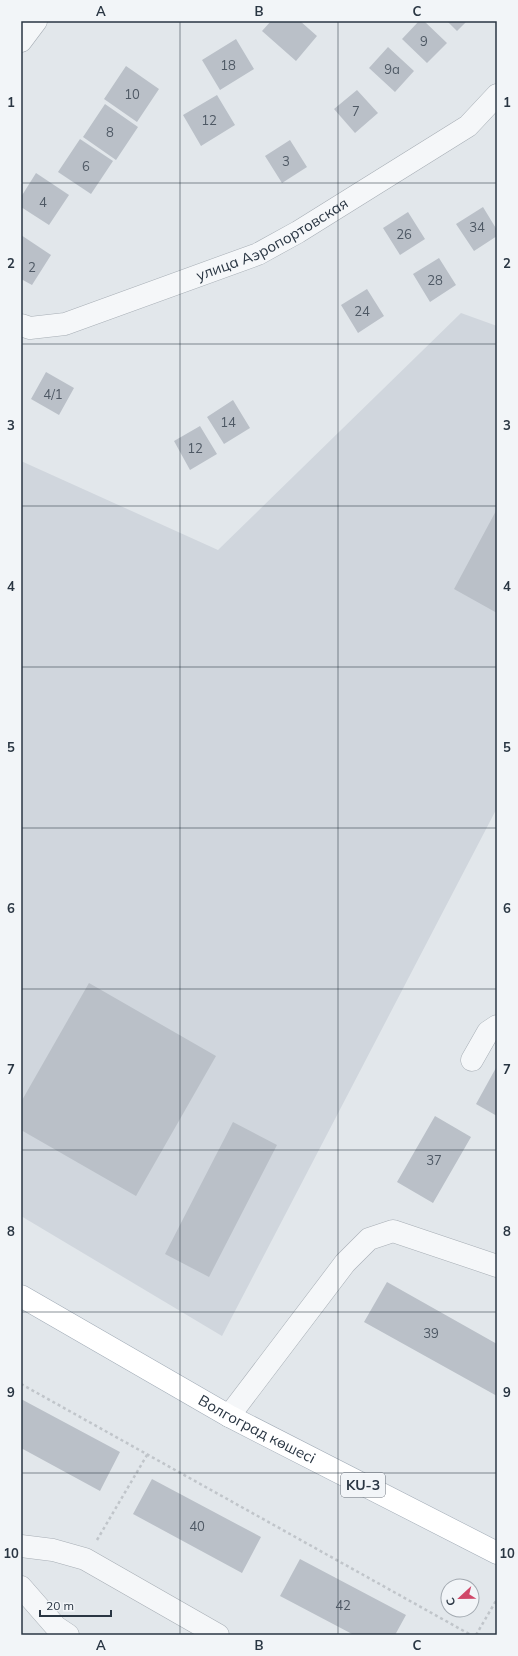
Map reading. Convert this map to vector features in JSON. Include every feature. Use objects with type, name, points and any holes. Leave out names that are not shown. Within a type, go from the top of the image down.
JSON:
[{"type":"main road","name":"Волгоград көшесі","points":[[21,1296],[229,1416],[497,1553]]},
{"type":"street","points":[[21,41],[36,21]]},
{"type":"street","name":"улица Аэропортовская","points":[[21,325],[30,328],[65,324],[258,254],[298,232],[468,126],[497,94]]},
{"type":"street","points":[[472,1060],[488,1032],[497,1026]]},
{"type":"street","points":[[229,1416],[345,1263],[369,1239],[392,1231],[497,1266]]},
{"type":"street","points":[[21,1546],[53,1550],[85,1559],[218,1635]]},
{"type":"street","points":[[21,1587],[56,1627],[68,1635]]},
{"type":"path","points":[[21,1384],[471,1635]]},
{"type":"path","points":[[85,1559],[147,1455]]},
{"type":"path","points":[[476,1635],[497,1599]]},
{"type":"shaded area","points":[[461,313],[497,326],[497,808],[222,1336],[21,1216],[21,461],[218,550]]},
{"type":"building","points":[[271,21],[300,21],[317,36],[296,61],[262,31]]},
{"type":"building","points":[[419,21],[424,21],[447,43],[427,63],[402,39]]},
{"type":"building","points":[[447,21],[467,21],[457,31]]},
{"type":"building","points":[[236,39],[254,69],[220,90],[202,60]]},
{"type":"building","points":[[388,47],[414,71],[395,92],[369,68]]},
{"type":"building","points":[[126,66],[159,89],[137,122],[104,99]]},
{"type":"building","points":[[357,90],[378,113],[355,133],[334,109]]},
{"type":"building","points":[[217,95],[235,125],[201,146],[183,115]]},
{"type":"building","points":[[105,104],[138,127],[116,160],[83,137]]},
{"type":"building","points":[[80,139],[113,161],[91,194],[58,172]]},
{"type":"building","points":[[290,140],[307,167],[282,183],[265,156]]},
{"type":"building","points":[[36,173],[69,195],[49,225],[21,207],[21,197]]},
{"type":"building","points":[[483,207],[497,230],[497,236],[474,251],[456,224]]},
{"type":"building","points":[[408,212],[425,239],[400,255],[383,228]]},
{"type":"building","points":[[21,235],[51,255],[32,285],[21,279]]},
{"type":"building","points":[[439,258],[456,285],[430,302],[413,274]]},
{"type":"building","points":[[367,289],[384,316],[358,333],[341,305]]},
{"type":"building","points":[[46,372],[74,388],[59,415],[31,399]]},
{"type":"building","points":[[233,400],[250,428],[224,444],[207,417]]},
{"type":"building","points":[[200,426],[217,454],[190,470],[174,441]]},
{"type":"building","points":[[497,509],[497,613],[454,589]]},
{"type":"building","points":[[89,983],[216,1056],[136,1196],[21,1130],[21,1102]]},
{"type":"building","points":[[497,1066],[497,1116],[476,1104]]},
{"type":"building","points":[[435,1116],[471,1137],[433,1203],[397,1182]]},
{"type":"building","points":[[233,1122],[277,1145],[209,1277],[165,1254]]},
{"type":"building","points":[[387,1282],[497,1344],[497,1396],[364,1322]]},
{"type":"building","points":[[21,1399],[120,1452],[100,1491],[21,1448]]},
{"type":"building","points":[[152,1479],[261,1537],[242,1573],[133,1514]]},
{"type":"building","points":[[300,1559],[406,1615],[395,1635],[354,1635],[280,1596]]}]
